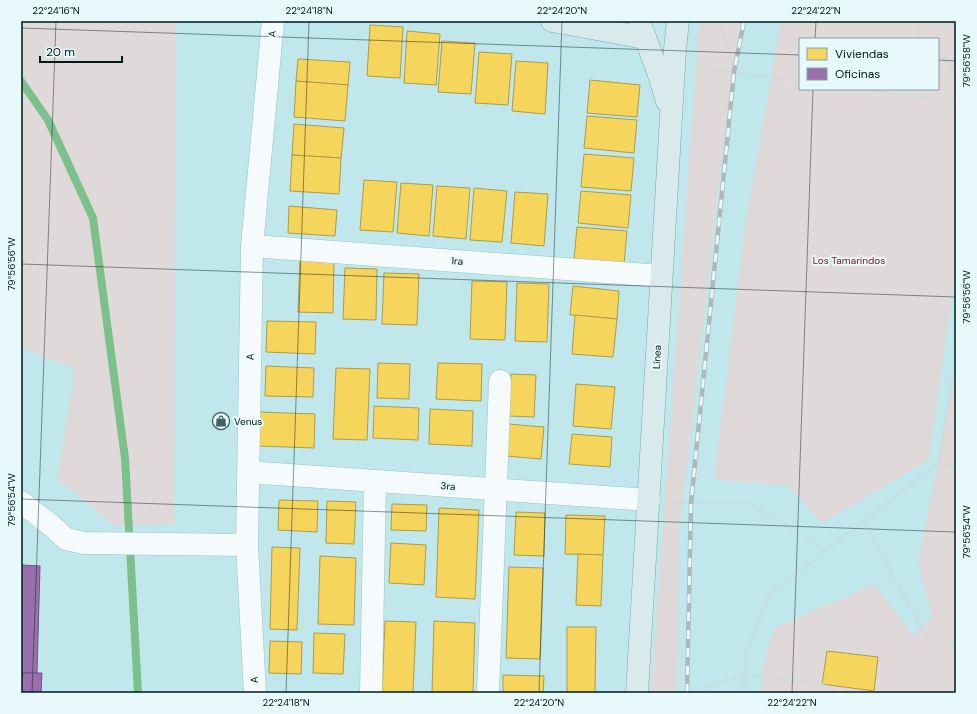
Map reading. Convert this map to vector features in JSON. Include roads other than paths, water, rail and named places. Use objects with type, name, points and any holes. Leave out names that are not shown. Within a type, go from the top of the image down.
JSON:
[{"type":"main road","points":[[552,21],[644,27],[674,57]]},
{"type":"main road","name":"Línea","points":[[637,691],[674,57],[678,21]]},
{"type":"main road","points":[[644,27],[671,116]]},
{"type":"street","name":"A","points":[[255,693],[247,545],[252,246],[273,21]]},
{"type":"street","name":"1ra","points":[[252,246],[661,276]]},
{"type":"street","points":[[488,693],[500,381]]},
{"type":"street","name":"3ra","points":[[248,472],[648,500]]},
{"type":"street","points":[[371,693],[375,481]]},
{"type":"street","points":[[21,502],[66,539],[84,543],[247,545]]},
{"type":"waterway","points":[[21,81],[48,120],[93,218],[125,458],[138,693]]},
{"type":"railway","points":[[687,693],[691,503],[734,72],[744,21]]},
{"type":"place","name":"Venus","points":[[221,421]]},
{"type":"park label","name":"Los Tamarindos","points":[[849,260]]}]
